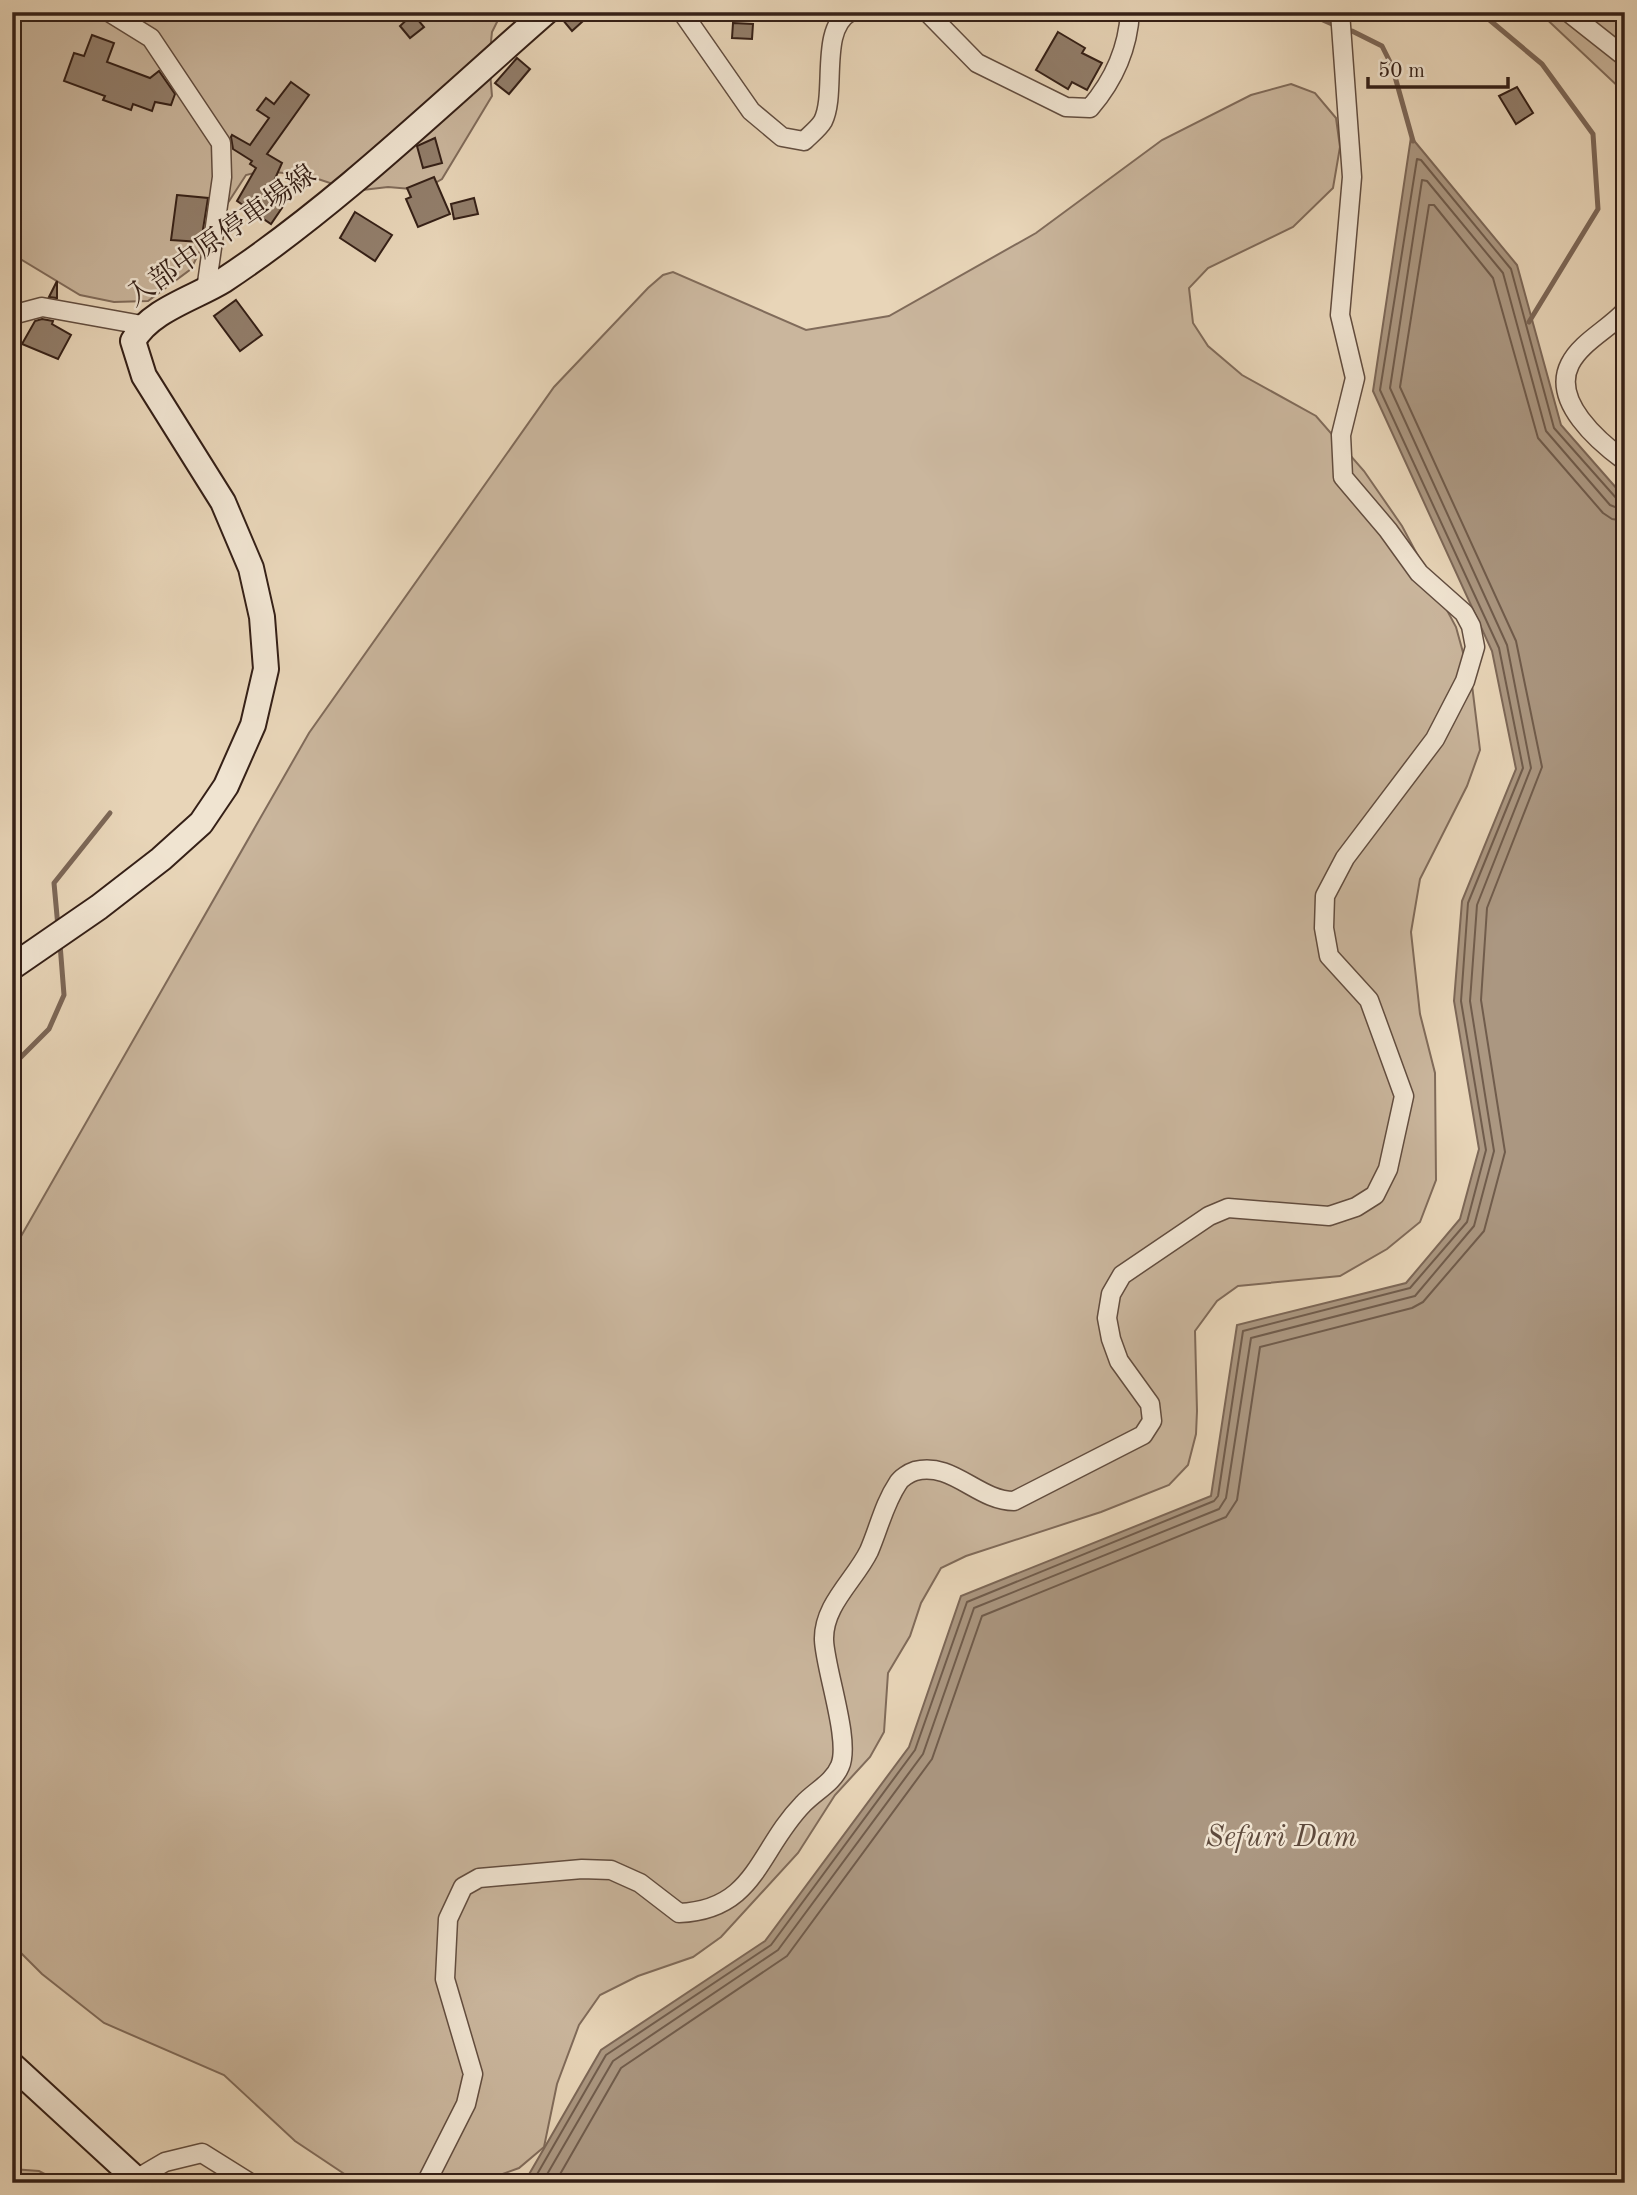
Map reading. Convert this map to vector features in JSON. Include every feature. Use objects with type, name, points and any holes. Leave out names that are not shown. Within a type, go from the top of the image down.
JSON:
[{"type":"main road","name":"入部中原停車場線","points":[[12,967],[99,907],[161,859],[201,823],[226,786],[253,725],[266,669],[262,617],[251,568],[223,502],[144,376],[133,341],[142,325],[206,290],[286,235],[546,12]]},
{"type":"main road","points":[[12,2065],[136,2181]]},
{"type":"street","points":[[109,12],[151,38],[220,143],[222,177],[206,290]]},
{"type":"street","points":[[682,12],[751,111],[782,137],[804,141],[823,121],[833,37],[842,16],[850,12]]},
{"type":"street","points":[[927,12],[977,63],[1066,107],[1090,108],[1114,74],[1129,37],[1130,12]]},
{"type":"street","points":[[426,2183],[466,2104],[473,2074],[445,1979],[448,1919],[463,1887],[479,1878],[582,1869],[611,1870],[640,1884],[679,1913],[717,1908],[738,1894],[802,1804],[829,1782],[841,1764],[840,1725],[824,1640],[826,1623],[868,1552],[884,1510],[900,1479],[914,1471],[931,1469],[956,1476],[997,1501],[1014,1501],[1143,1435],[1152,1420],[1150,1404],[1119,1361],[1107,1318],[1111,1294],[1122,1275],[1209,1216],[1227,1208],[1329,1216],[1356,1208],[1376,1195],[1388,1169],[1404,1096],[1369,1000],[1329,956],[1324,928],[1325,897],[1345,858],[1435,739],[1465,681],[1475,647],[1471,626],[1464,613],[1419,573],[1388,530],[1343,477],[1341,435],[1356,378],[1340,315],[1352,177],[1340,12]]},
{"type":"street","points":[[1568,12],[1625,57]]},
{"type":"street","points":[[12,315],[41,307],[142,325]]},
{"type":"street","points":[[1625,311],[1588,343],[1569,364],[1566,383],[1570,403],[1582,420],[1609,450],[1625,461]]},
{"type":"street","points":[[136,2181],[165,2162],[202,2153],[250,2183]]},
{"type":"shaded area","points":[[12,12],[502,12],[492,32],[489,60],[492,96],[442,179],[423,190],[388,187],[354,191],[306,175],[262,171],[246,175],[209,232],[191,269],[148,301],[114,302],[80,295],[12,254]]},
{"type":"shaded area","points":[[1539,12],[1625,12],[1625,93]]},
{"type":"shaded area","points":[[1291,84],[1315,93],[1336,118],[1340,147],[1333,188],[1293,227],[1208,268],[1189,288],[1193,323],[1208,346],[1242,375],[1316,416],[1364,471],[1402,526],[1456,627],[1472,685],[1480,750],[1467,786],[1420,879],[1411,932],[1420,1014],[1435,1073],[1436,1180],[1420,1222],[1387,1249],[1340,1276],[1238,1286],[1217,1301],[1195,1331],[1196,1434],[1188,1465],[1169,1485],[1101,1512],[966,1556],[941,1568],[921,1603],[910,1636],[888,1673],[884,1732],[870,1757],[835,1795],[798,1853],[721,1937],[693,1957],[638,1976],[600,1995],[579,2025],[557,2084],[544,2147],[519,2168],[478,2183],[358,2183],[295,2141],[224,2075],[104,2023],[42,1974],[12,1944],[12,1252],[309,733],[554,387],[648,288],[663,275],[673,272],[806,330],[889,316],[1036,233],[1162,140],[1251,95]]},
{"type":"shaded area","points":[[12,2169],[39,2171],[62,2183],[12,2183]]},
{"type":"water","name":"Sefuri Dam","points":[[1411,137],[1517,265],[1561,425],[1625,498],[1625,2178],[1622,2183],[524,2183],[601,2050],[765,1941],[909,1747],[961,1596],[1211,1496],[1237,1325],[1406,1283],[1460,1219],[1479,1149],[1454,1001],[1462,901],[1516,769],[1492,651],[1373,391]]},
{"type":"building","points":[[571,12],[593,12],[572,31],[562,19]]},
{"type":"building","points":[[413,14],[424,27],[410,38],[400,26]]},
{"type":"building","points":[[733,23],[753,24],[752,39],[732,38]]},
{"type":"building","points":[[1058,32],[1085,48],[1082,53],[1102,63],[1087,90],[1072,82],[1068,89],[1036,70]]},
{"type":"building","points":[[92,35],[114,43],[107,62],[150,78],[159,71],[175,94],[171,105],[155,102],[152,111],[133,104],[131,110],[103,100],[105,96],[64,81],[74,53],[84,56]]},
{"type":"building","points":[[517,58],[530,69],[509,94],[495,83]]},
{"type":"building","points":[[291,82],[309,95],[267,154],[282,163],[270,190],[286,202],[271,224],[237,201],[256,168],[250,164],[252,161],[233,149],[231,137],[232,135],[250,145],[269,118],[257,110],[266,98],[274,104]]},
{"type":"building","points":[[1517,87],[1533,113],[1516,124],[1499,96]]},
{"type":"building","points":[[435,138],[442,163],[423,168],[417,146]]},
{"type":"building","points":[[434,177],[450,214],[418,227],[406,199],[411,197],[407,188]]},
{"type":"building","points":[[177,195],[208,198],[201,242],[171,240]]},
{"type":"building","points":[[474,198],[478,214],[454,219],[451,204]]},
{"type":"building","points":[[355,212],[392,235],[375,261],[340,238]]},
{"type":"building","points":[[57,281],[57,298],[49,297]]},
{"type":"building","points":[[236,300],[262,335],[240,351],[214,316]]},
{"type":"building","points":[[35,321],[53,321],[52,324],[71,335],[58,359],[22,344]]},
{"type":"waterway","points":[[1305,12],[1332,24]]},
{"type":"waterway","points":[[1480,12],[1542,64],[1593,134],[1598,209],[1529,322]]},
{"type":"waterway","points":[[1352,31],[1382,46],[1392,66],[1413,141]]},
{"type":"waterway","points":[[58,927],[54,883],[110,813]]},
{"type":"waterway","points":[[12,1066],[49,1029],[64,995],[60,944]]}]
